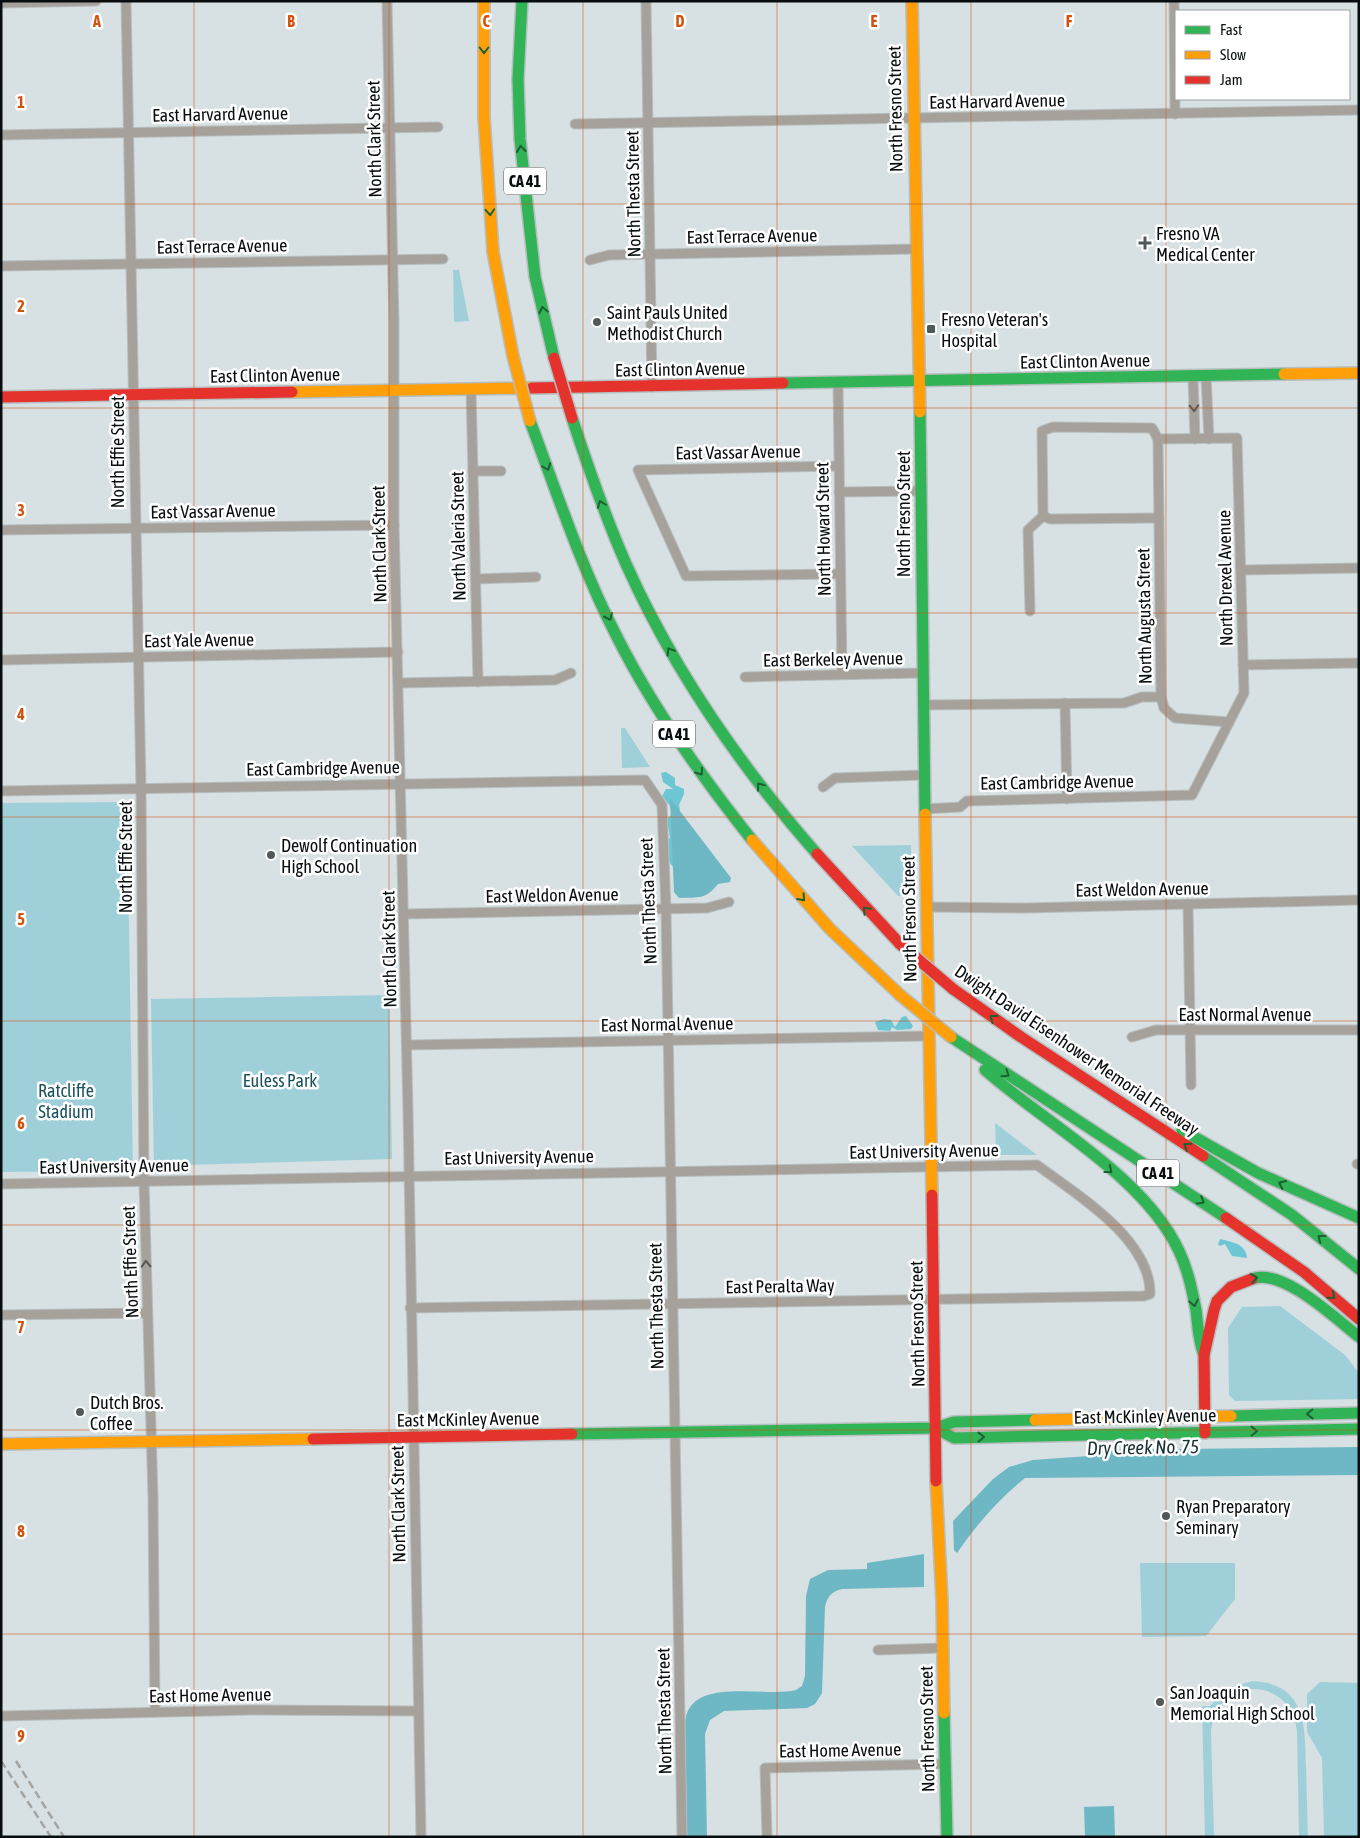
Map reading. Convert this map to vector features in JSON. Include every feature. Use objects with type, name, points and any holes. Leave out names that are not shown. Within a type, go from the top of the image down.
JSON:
[{"type":"main road","name":"CA 41","points":[[484,1],[484,118],[493,252],[513,356],[530,421],[584,563],[616,633],[661,714],[719,799],[773,865],[822,920],[900,995],[951,1037],[1250,1233],[1304,1272],[1359,1319]]},
{"type":"main road","name":"Dwight David Eisenhower Memorial Freeway","points":[[522,1],[518,79],[520,139],[535,277],[554,358],[582,454],[627,568],[655,626],[689,683],[772,801],[840,881],[900,944],[953,989],[1021,1037],[1292,1215],[1359,1269]]},
{"type":"main road","name":"North Fresno Street","points":[[912,1],[912,118],[935,1428],[943,1648],[947,1837]]},
{"type":"main road","name":"East Clinton Avenue","points":[[1,398],[1359,374]]},
{"type":"main road","points":[[951,1037],[993,1079],[1126,1184],[1159,1219],[1178,1249],[1185,1268],[1194,1305],[1199,1344],[1204,1355]]},
{"type":"main road","points":[[1021,1037],[1258,1173],[1359,1218]]},
{"type":"main road","points":[[1205,1432],[1204,1355],[1208,1343],[1210,1319],[1217,1301],[1231,1287],[1257,1277],[1270,1277],[1290,1285],[1359,1337]]},
{"type":"main road","name":"East McKinley Avenue","points":[[1,1444],[935,1428],[954,1422],[1359,1413]]},
{"type":"main road","name":"East McKinley Avenue","points":[[935,1428],[954,1438],[1359,1429]]},
{"type":"street","points":[[1,3],[96,1]]},
{"type":"street","name":"North Effie Street","points":[[126,1],[134,528],[141,789],[144,1181],[152,1442],[156,1712]]},
{"type":"street","name":"North Clark Street","points":[[388,1],[393,260],[394,525],[407,1045],[410,1308],[421,1837]]},
{"type":"street","name":"North Thesta Street","points":[[646,1],[652,386]]},
{"type":"street","points":[[1174,1],[1175,114]]},
{"type":"street","name":"East Harvard Avenue","points":[[575,124],[1359,110]]},
{"type":"street","name":"East Harvard Avenue","points":[[1,135],[438,127]]},
{"type":"street","name":"East Terrace Avenue","points":[[590,260],[609,255],[915,249]]},
{"type":"street","name":"East Terrace Avenue","points":[[1,266],[443,259]]},
{"type":"street","points":[[1030,611],[1028,530],[1043,516],[1042,431],[1053,427],[1152,428],[1158,438],[1209,439],[1206,376]]},
{"type":"street","points":[[1193,377],[1195,439]]},
{"type":"street","name":"North Howard Street","points":[[838,384],[839,574],[842,674]]},
{"type":"street","name":"North Valeria Street","points":[[471,390],[478,682]]},
{"type":"street","name":"North Augusta Street","points":[[923,705],[1124,703],[1142,696],[1161,697],[1158,438]]},
{"type":"street","name":"North Drexel Avenue","points":[[1192,795],[1244,693],[1237,438],[1209,439]]},
{"type":"street","name":"East Vassar Avenue","points":[[838,466],[638,470],[686,576],[839,574]]},
{"type":"street","points":[[473,471],[501,471]]},
{"type":"street","points":[[839,492],[920,491]]},
{"type":"street","points":[[1043,516],[1050,519],[1159,518]]},
{"type":"street","name":"East Vassar Avenue","points":[[1,530],[394,525]]},
{"type":"street","points":[[1242,570],[1359,568]]},
{"type":"street","points":[[476,579],[536,577]]},
{"type":"street","name":"East Yale Avenue","points":[[1,660],[398,652]]},
{"type":"street","points":[[1243,665],[1359,663]]},
{"type":"street","points":[[399,683],[556,680],[571,673]]},
{"type":"street","name":"East Berkeley Avenue","points":[[745,677],[922,673]]},
{"type":"street","points":[[1161,697],[1164,708],[1175,718],[1229,722]]},
{"type":"street","points":[[1065,704],[1067,799]]},
{"type":"street","points":[[823,787],[835,778],[924,775]]},
{"type":"street","name":"North Thesta Street","points":[[645,780],[662,805],[666,910],[682,1837]]},
{"type":"street","name":"East Cambridge Avenue","points":[[1,791],[645,780]]},
{"type":"street","name":"East Cambridge Avenue","points":[[925,809],[960,807],[967,800],[1192,795]]},
{"type":"street","name":"East Weldon Avenue","points":[[927,907],[1026,908],[1359,900]]},
{"type":"street","name":"East Weldon Avenue","points":[[404,914],[666,910],[707,908],[729,902]]},
{"type":"street","points":[[1188,904],[1191,1085]]},
{"type":"street","name":"East Normal Avenue","points":[[1132,1037],[1156,1030],[1359,1030]]},
{"type":"street","name":"East Normal Avenue","points":[[407,1045],[928,1036]]},
{"type":"street","name":"East University Avenue","points":[[1,1184],[670,1170],[1037,1166],[1088,1202],[1120,1233],[1142,1263],[1148,1278],[1150,1294]]},
{"type":"street","name":"East Peralta Way","points":[[410,1308],[934,1300],[1144,1296],[1150,1294]]},
{"type":"street","points":[[1,1315],[147,1313]]},
{"type":"street","points":[[878,1650],[943,1648]]},
{"type":"street","name":"East Home Avenue","points":[[1,1716],[252,1710],[418,1711]]},
{"type":"street","name":"East Home Avenue","points":[[767,1837],[765,1768],[945,1764]]},
{"type":"green space","points":[[453,270],[459,270],[469,321],[454,322]]},
{"type":"green space","points":[[621,728],[625,728],[650,767],[622,768]]},
{"type":"green space","name":"Ratcliffe Stadium","points":[[127,802],[133,1171],[1,1172],[1,803]]},
{"type":"green space","points":[[911,845],[912,896],[898,896],[852,846]]},
{"type":"green space","name":"Euless Park","points":[[389,995],[392,1159],[154,1166],[151,999]]},
{"type":"green space","points":[[995,1123],[1037,1155],[996,1155]]},
{"type":"green space","points":[[1280,1306],[1345,1355],[1359,1373],[1359,1399],[1235,1401],[1229,1395],[1228,1328],[1242,1307]]},
{"type":"green space","points":[[1140,1563],[1235,1563],[1235,1599],[1206,1636],[1142,1637]]},
{"type":"green space","points":[[1253,1681],[1270,1684],[1284,1690],[1293,1698],[1299,1709],[1305,1736],[1308,1837],[1299,1837],[1297,1731],[1291,1712],[1281,1699],[1268,1692],[1253,1689],[1238,1692],[1225,1700],[1216,1714],[1211,1732],[1214,1837],[1205,1837],[1202,1706],[1210,1706],[1227,1688]]},
{"type":"green space","points":[[1320,1682],[1359,1683],[1359,1837],[1324,1837],[1322,1758],[1307,1732],[1307,1694]]},
{"type":"shaded area","points":[[666,772],[675,778],[675,785],[684,789],[679,805],[680,810],[676,812],[674,868],[668,861],[667,840],[670,838],[667,819],[672,814],[670,806],[662,796],[666,789],[673,789],[663,782],[661,773]]},
{"type":"shaded area","points":[[670,798],[731,878],[730,882],[718,884],[709,893],[701,897],[679,898],[674,892]]},
{"type":"shaded area","points":[[906,1016],[913,1026],[911,1029],[897,1030],[892,1027],[890,1031],[878,1030],[875,1022],[884,1019],[891,1020],[895,1027],[902,1017]]},
{"type":"shaded area","points":[[1220,1239],[1241,1246],[1247,1258],[1232,1256],[1225,1244],[1220,1246],[1218,1244]]},
{"type":"shaded area","points":[[1359,1447],[1359,1475],[1025,1478],[988,1513],[957,1553],[954,1550],[953,1521],[993,1479],[1009,1467],[1033,1460],[1089,1456],[1090,1450]]},
{"type":"shaded area","points":[[924,1554],[924,1587],[842,1589],[835,1591],[829,1597],[825,1607],[822,1693],[815,1704],[807,1708],[724,1711],[710,1720],[705,1734],[707,1837],[687,1837],[685,1724],[689,1709],[699,1699],[713,1694],[796,1690],[802,1686],[805,1676],[806,1596],[810,1579],[828,1570],[867,1569],[867,1563]]},
{"type":"shaded area","points":[[1114,1806],[1115,1837],[1085,1837],[1084,1807]]},
{"type":"railway","points":[[1,1761],[51,1837]]},
{"type":"railway","points":[[16,1761],[64,1837]]},
{"type":"traffic: fast","points":[[522,1],[518,79],[520,139],[535,277],[554,358]]},
{"type":"traffic: fast","points":[[783,383],[1284,374]]},
{"type":"traffic: fast","points":[[920,412],[925,814]]},
{"type":"traffic: fast","points":[[572,418],[618,546],[665,641],[687,679],[736,752],[817,854]]},
{"type":"traffic: fast","points":[[530,421],[592,583],[630,662],[679,741],[714,791],[752,840]]},
{"type":"traffic: fast","points":[[951,1037],[1226,1218]]},
{"type":"traffic: fast","points":[[985,1070],[1118,1175],[1143,1199],[1163,1224],[1179,1251],[1187,1273],[1196,1310],[1200,1344],[1204,1355]]},
{"type":"traffic: fast","points":[[1182,1130],[1258,1173],[1359,1218]]},
{"type":"traffic: fast","points":[[1203,1156],[1292,1215],[1359,1269]]},
{"type":"traffic: fast","points":[[1252,1279],[1264,1277],[1278,1280],[1293,1287],[1359,1337]]},
{"type":"traffic: fast","points":[[1231,1416],[1359,1413]]},
{"type":"traffic: fast","points":[[572,1434],[935,1428],[954,1422],[1035,1420]]},
{"type":"traffic: fast","points":[[935,1428],[954,1438],[1359,1429]]},
{"type":"traffic: fast","points":[[944,1713],[947,1837]]},
{"type":"traffic: slow","points":[[484,1],[484,117],[493,252],[513,356]]},
{"type":"traffic: slow","points":[[912,1],[920,412]]},
{"type":"traffic: slow","points":[[513,356],[530,421]]},
{"type":"traffic: slow","points":[[1284,374],[1359,373]]},
{"type":"traffic: slow","points":[[292,392],[532,388]]},
{"type":"traffic: slow","points":[[925,814],[932,1195]]},
{"type":"traffic: slow","points":[[752,840],[830,929],[900,995]]},
{"type":"traffic: slow","points":[[900,995],[951,1037]]},
{"type":"traffic: slow","points":[[1035,1420],[1231,1416]]},
{"type":"traffic: slow","points":[[1,1444],[313,1439]]},
{"type":"traffic: slow","points":[[936,1481],[942,1601],[944,1713]]},
{"type":"traffic: jam","points":[[554,358],[572,418]]},
{"type":"traffic: jam","points":[[532,388],[783,383]]},
{"type":"traffic: jam","points":[[1,397],[292,392]]},
{"type":"traffic: jam","points":[[817,854],[900,944]]},
{"type":"traffic: jam","points":[[900,944],[953,989]]},
{"type":"traffic: jam","points":[[953,989],[1021,1037],[1203,1156]]},
{"type":"traffic: jam","points":[[932,1195],[936,1481]]},
{"type":"traffic: jam","points":[[1226,1218],[1304,1272],[1359,1319]]},
{"type":"traffic: jam","points":[[1205,1433],[1204,1355],[1214,1310],[1217,1301],[1231,1287],[1252,1279]]},
{"type":"traffic: jam","points":[[313,1439],[572,1434]]},
{"type":"place","name":"Fresno VA Medical Center","points":[[1145,243]]},
{"type":"place","name":"Saint Pauls United Methodist Church","points":[[597,322]]},
{"type":"place","name":"Fresno Veteran's Hospital","points":[[931,329]]},
{"type":"place","name":"Dewolf Continuation High School","points":[[271,855]]},
{"type":"place","name":"Dutch Bros. Coffee","points":[[80,1412]]},
{"type":"place","name":"Ryan Preparatory Seminary","points":[[1166,1516]]},
{"type":"place","name":"San Joaquin Memorial High School","points":[[1160,1702]]},
{"type":"water label","name":"Dry Creek No. 75","points":[[1143,1447]]}]
